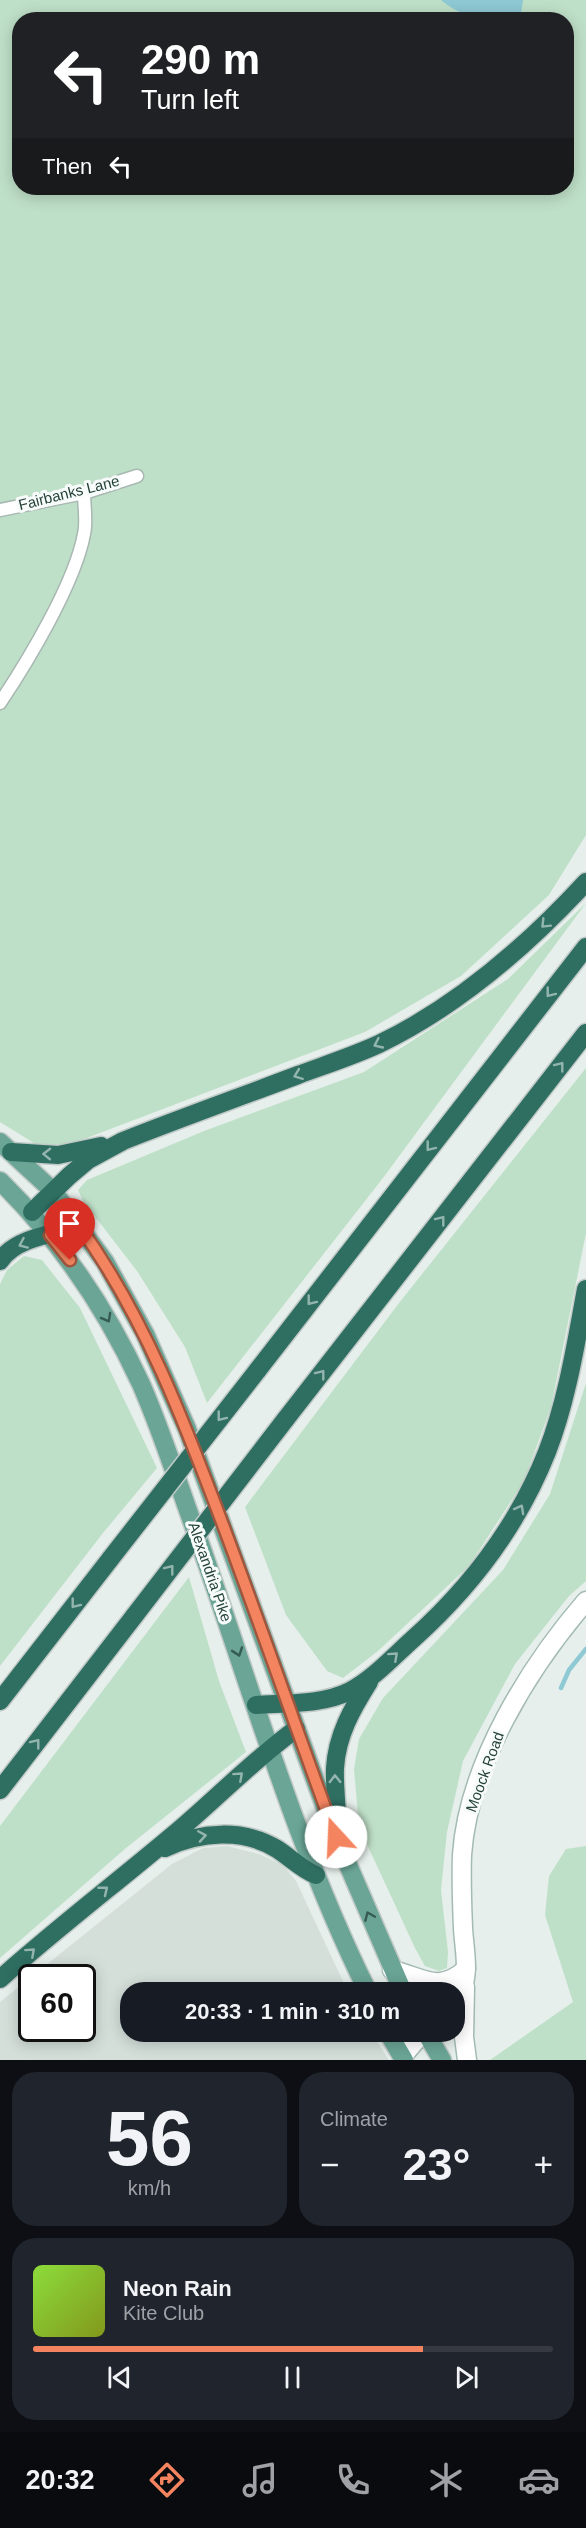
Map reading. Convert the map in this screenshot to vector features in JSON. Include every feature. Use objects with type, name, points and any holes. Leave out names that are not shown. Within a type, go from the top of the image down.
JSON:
[{"type":"highway","points":[[32,1212],[88,1160],[123,1141],[353,1054],[402,1031],[472,986],[506,959],[536,933],[586,882]]},
{"type":"highway","points":[[0,1701],[586,947]]},
{"type":"highway","points":[[0,1790],[586,1033]]},
{"type":"highway","points":[[6,1147],[58,1155],[123,1141]]},
{"type":"highway","points":[[0,1261],[5,1254],[17,1246],[80,1227]]},
{"type":"highway","points":[[256,1705],[323,1700],[350,1691],[424,1630],[461,1592],[486,1561],[532,1488],[559,1416],[586,1289]]},
{"type":"highway","points":[[336,1837],[338,1819],[335,1767],[340,1737],[351,1710],[375,1672]]},
{"type":"highway","points":[[0,1979],[61,1924],[147,1856],[271,1747],[296,1729]]},
{"type":"highway","points":[[147,1856],[185,1839],[216,1834],[248,1837],[276,1848],[304,1870],[316,1875]]},
{"type":"main road","name":"Alexandria Pike","points":[[6,1147],[53,1191],[105,1262],[140,1324],[178,1407],[238,1564],[336,1837],[398,1982]]},
{"type":"main road","name":"Alexandria Pike","points":[[0,1180],[32,1212],[80,1273],[142,1386],[316,1875],[364,1982]]},
{"type":"main road","name":"Moock Road","points":[[464,1982],[466,1969],[461,1897],[462,1853],[468,1814],[481,1774],[503,1723],[559,1634],[586,1600]]},
{"type":"main road","points":[[392,1970],[425,1982],[442,1983],[455,1978],[466,1969]]},
{"type":"main road","points":[[466,1969],[464,2037],[467,2060]]},
{"type":"main road","points":[[393,2042],[403,2058],[416,2042]]},
{"type":"main road","points":[[431,2042],[442,2060]]},
{"type":"street","name":"Fairbanks Lane","points":[[0,510],[84,493],[137,476]]},
{"type":"street","points":[[0,703],[59,600],[78,558],[85,532],[84,493]]},
{"type":"shaded area","points":[[227,1846],[259,1854],[283,1865],[296,1881],[343,1982],[120,1982],[120,2042],[377,2042],[389,2060],[0,2060],[0,2002],[18,1988],[18,2042],[96,2042],[96,1964],[47,1964],[172,1864],[203,1848]]},
{"type":"green space","points":[[0,0],[586,0],[586,835],[549,895],[461,976],[365,1032],[71,1144],[37,1145],[0,1122]]},
{"type":"green space","points":[[586,903],[383,1178],[207,1403],[185,1347],[137,1271],[83,1201],[78,1190],[87,1180],[204,1131],[364,1072],[508,979]]},
{"type":"green space","points":[[586,1068],[586,1233],[551,1407],[524,1481],[469,1566],[378,1651],[343,1678],[327,1671],[286,1615],[245,1507],[399,1303]]},
{"type":"green space","points":[[24,1256],[42,1260],[80,1308],[157,1468],[103,1533],[0,1666],[0,1284],[7,1270]]},
{"type":"green space","points":[[586,1383],[586,1581],[569,1596],[515,1664],[463,1761],[447,1832],[441,1890],[448,1952],[447,1968],[439,1971],[425,1966],[415,1948],[359,1827],[354,1769],[359,1739],[383,1698],[503,1570],[550,1494]]},
{"type":"green space","points":[[189,1577],[219,1681],[246,1752],[126,1848],[0,1958],[0,1826]]},
{"type":"green space","points":[[586,1846],[586,2060],[490,2060],[573,2002],[545,1915],[549,1876],[566,1849]]},
{"type":"water","points":[[441,0],[523,0],[521,12],[460,12]]},
{"type":"waterway","points":[[561,1688],[569,1670],[586,1649]]},
{"type":"route","points":[[70,1260],[50,1235],[80,1227],[105,1262],[154,1353],[187,1429],[238,1564],[336,1837]]}]
